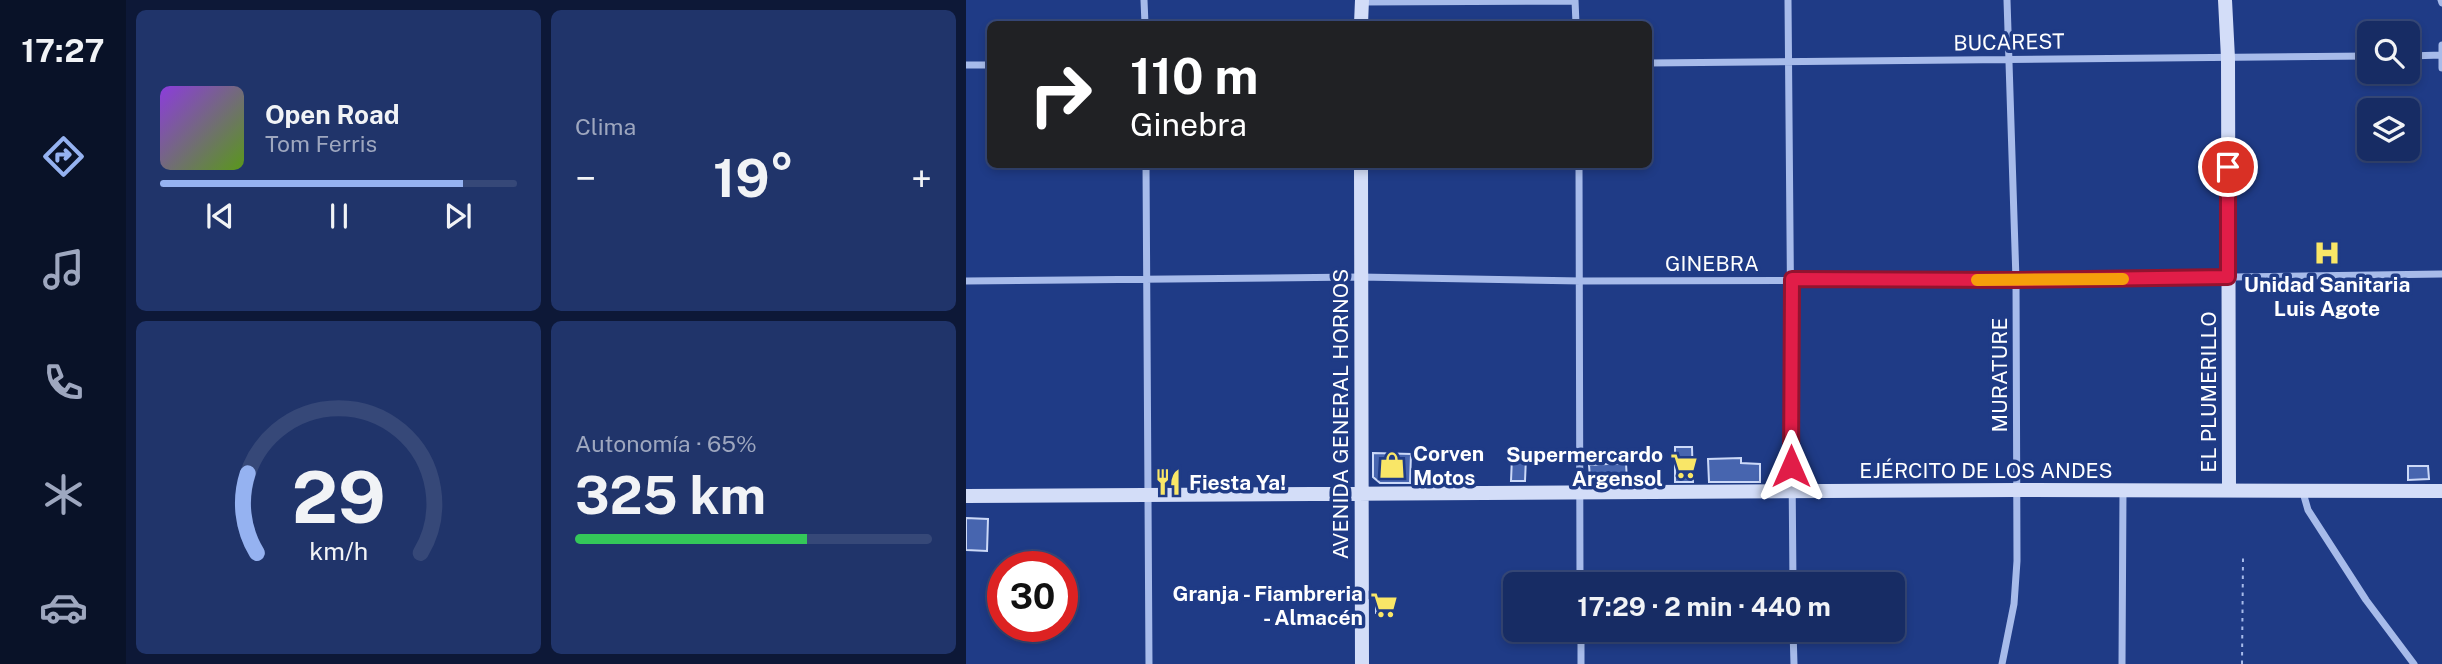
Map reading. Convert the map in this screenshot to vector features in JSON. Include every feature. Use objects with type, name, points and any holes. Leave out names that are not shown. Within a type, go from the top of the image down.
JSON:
[{"type":"main road","name":"EL PLUMERILLO","points":[[2225,0],[2228,58],[2229,490]]},
{"type":"main road","points":[[1361,21],[1362,1]]},
{"type":"main road","name":"AVENIDA GENERAL HORNOS","points":[[1361,168],[1362,664]]},
{"type":"main road","name":"EJÉRCITO DE LOS ANDES","points":[[966,496],[2302,489],[2442,491]]},
{"type":"street","points":[[1144,0],[1144,21]]},
{"type":"street","points":[[1362,1],[1575,0],[1576,21]]},
{"type":"street","points":[[1788,0],[1793,572]]},
{"type":"street","name":"MURATURE","points":[[2002,664],[2016,578],[2017,490],[2017,280],[2007,0]]},
{"type":"street","points":[[2442,45],[2442,68]]},
{"type":"street","points":[[2420,56],[2442,55]]},
{"type":"street","name":"BUCAREST","points":[[1652,63],[2357,56]]},
{"type":"street","points":[[966,65],[987,65]]},
{"type":"street","points":[[1146,168],[1149,664]]},
{"type":"street","points":[[1579,168],[1580,572]]},
{"type":"street","name":"GINEBRA","points":[[966,281],[1360,277],[1581,281],[2017,280],[2442,274]]},
{"type":"street","points":[[2302,489],[2308,510],[2366,600],[2414,664]]},
{"type":"street","points":[[2122,664],[2123,491]]},
{"type":"street","points":[[1581,642],[1581,664]]},
{"type":"street","points":[[1793,642],[1794,664]]},
{"type":"path","points":[[2242,664],[2243,558]]},
{"type":"building","name":"Supermercardo Argensol","points":[[1675,447],[1692,447],[1693,482],[1675,482]]},
{"type":"building","name":"Corven Motos","points":[[1373,453],[1411,454],[1410,483],[1380,483],[1373,477]]},
{"type":"building","points":[[1512,457],[1526,457],[1525,481],[1511,481]]},
{"type":"building","points":[[1741,458],[1741,463],[1760,464],[1760,482],[1709,482],[1708,459]]},
{"type":"building","points":[[1626,463],[1627,480],[1595,481],[1590,478],[1589,465]]},
{"type":"building","points":[[2408,466],[2428,466],[2429,479],[2408,480]]},
{"type":"building","points":[[966,518],[988,519],[987,551],[966,550]]},
{"type":"building","name":"Granja - Fiambreria - Almacén","points":[[1376,596],[1392,596],[1392,613],[1376,613]]},
{"type":"slow traffic","points":[[1977,280],[2123,279]]},
{"type":"place","name":"Unidad Sanitaria Luis Agote","points":[[2327,253]]},
{"type":"place","name":"Corven Motos","points":[[1392,465]]},
{"type":"place","name":"Supermercardo Argensol","points":[[1684,466]]},
{"type":"place","name":"Fiesta Ya!","points":[[1168,482]]},
{"type":"place","name":"Granja - Fiambreria - Almacén","points":[[1384,605]]},
{"type":"route","points":[[1791,466],[1792,279],[2228,277],[2228,167]]}]
